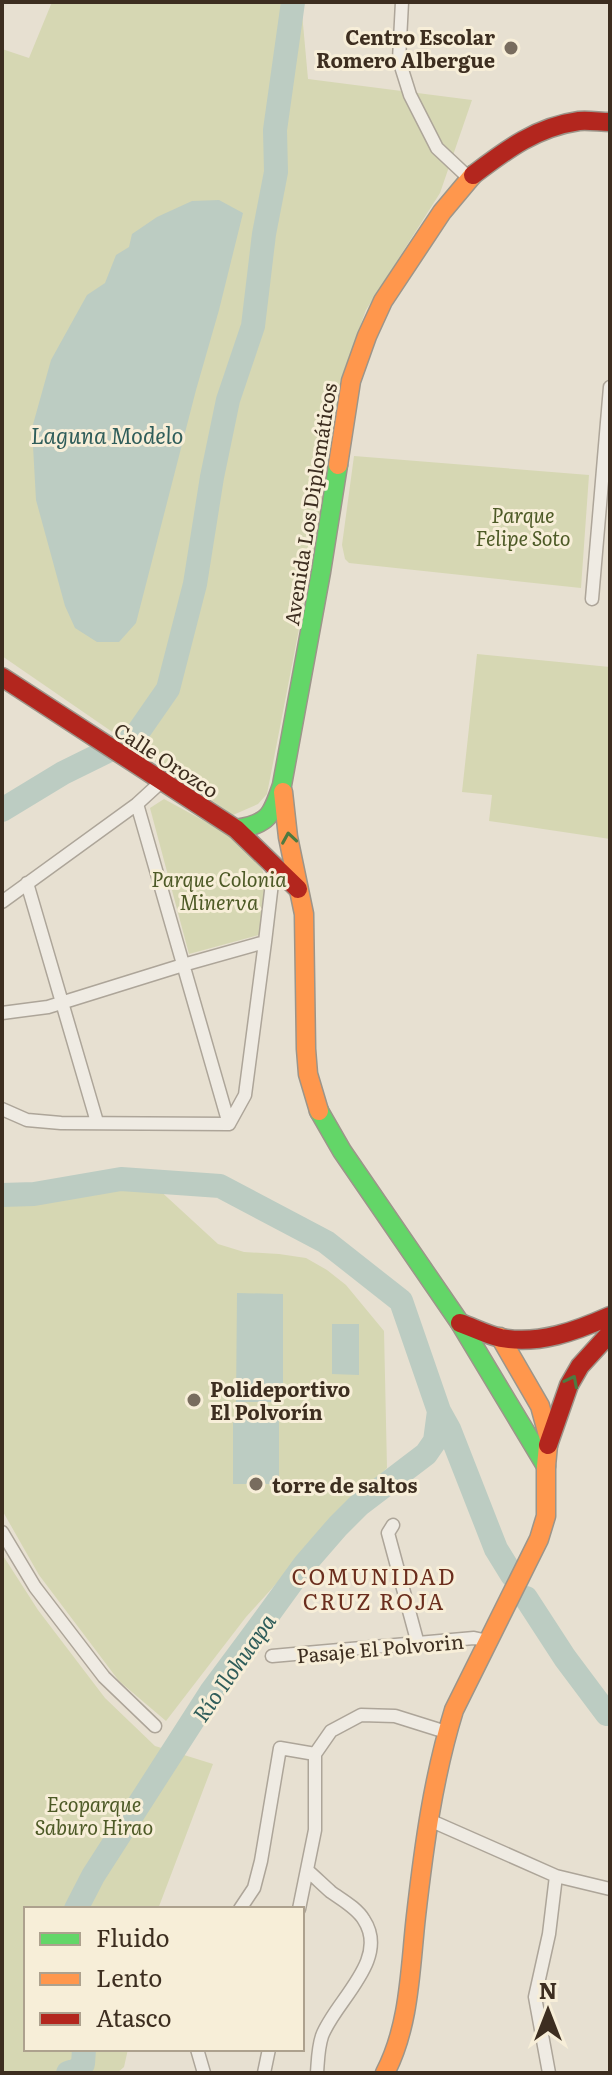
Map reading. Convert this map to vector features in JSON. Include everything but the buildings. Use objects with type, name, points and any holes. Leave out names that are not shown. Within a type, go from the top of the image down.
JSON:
[{"type":"street","points":[[402,2],[399,60],[410,95],[437,148],[469,178]]},
{"type":"street","name":"Avenida Los Diplomáticos","points":[[236,829],[253,827],[273,813],[282,785],[321,572],[351,381],[383,301],[442,212],[469,178],[513,145],[545,130],[580,121],[610,122]]},
{"type":"street","points":[[592,599],[610,387]]},
{"type":"street","name":"Calle Orozco","points":[[2,677],[236,829],[298,889]]},
{"type":"street","points":[[2,902],[137,804],[161,782]]},
{"type":"street","name":"Avenida Los Diplomáticos","points":[[282,785],[288,837],[304,914],[306,1049],[308,1074],[319,1112],[342,1151],[460,1323],[546,1466]]},
{"type":"street","points":[[137,804],[229,1124]]},
{"type":"street","points":[[229,1124],[245,1095],[274,866]]},
{"type":"street","points":[[27,883],[97,1122]]},
{"type":"street","points":[[2,1013],[48,1007],[265,942]]},
{"type":"street","points":[[2,1109],[27,1120],[61,1123],[229,1124]]},
{"type":"street","points":[[460,1323],[500,1337],[522,1340],[566,1334],[610,1316]]},
{"type":"street","points":[[385,2073],[391,2063],[405,2012],[427,1819],[446,1732],[539,1539],[546,1516],[549,1439],[569,1385],[580,1366],[610,1333]]},
{"type":"street","points":[[477,1352],[500,1337]]},
{"type":"street","points":[[500,1337],[540,1406],[549,1439]]},
{"type":"street","points":[[393,1525],[388,1533],[418,1644]]},
{"type":"street","points":[[2,1532],[35,1587],[104,1677],[155,1726]]},
{"type":"street","name":"Pasaje El Polvorin","points":[[272,1656],[474,1638],[488,1641]]},
{"type":"street","points":[[299,1907],[315,1830],[315,1754],[331,1731],[361,1715],[395,1716],[446,1732]]},
{"type":"street","points":[[241,1907],[254,1888],[261,1861],[280,1748],[315,1754]]},
{"type":"street","points":[[427,1819],[556,1876],[610,1889]]},
{"type":"street","points":[[308,1871],[364,1919],[370,1933],[371,1954],[363,1973],[322,2035],[317,2073]]},
{"type":"street","points":[[549,2073],[535,1997],[549,1934],[556,1876]]},
{"type":"street","points":[[198,2051],[204,2073]]},
{"type":"street","points":[[264,2073],[269,2051]]},
{"type":"green space","points":[[52,2],[301,2],[308,79],[472,100],[440,193],[366,310],[341,379],[318,531],[267,794],[258,804],[233,815],[2,656],[2,49],[29,58]]},
{"type":"green space","name":"Parque Felipe Soto","points":[[354,456],[589,475],[581,588],[349,563],[342,545]]},
{"type":"green space","points":[[477,654],[610,667],[610,839],[489,821],[492,795],[462,792]]},
{"type":"green space","name":"Parque Colonia Minerva","points":[[164,799],[232,836],[262,869],[266,881],[259,935],[189,954],[150,808]]},
{"type":"green space","name":"Polideportivo El Polvorín","points":[[119,1185],[156,1187],[218,1244],[244,1252],[306,1258],[346,1285],[384,1331],[387,1468],[246,1617],[166,1721],[119,1681],[39,1575],[2,1510],[2,1200],[50,1199]]},
{"type":"green space","name":"Ecoparque Saburo Hirao","points":[[2,1554],[38,1610],[105,1698],[155,1746],[213,1764],[159,1907],[24,1907],[24,2051],[128,2051],[124,2067],[117,2073],[2,2073]]},
{"type":"water","name":"Laguna Modelo","points":[[219,200],[243,213],[136,623],[119,642],[97,642],[75,628],[65,606],[36,500],[32,428],[51,360],[87,295],[105,283],[116,255],[129,247],[132,234],[157,217],[192,201]]},
{"type":"water","points":[[237,1293],[283,1294],[283,1402],[236,1402]]},
{"type":"water","points":[[332,1324],[359,1324],[359,1375],[332,1374]]},
{"type":"water","points":[[279,1415],[279,1484],[233,1484],[233,1416]]},
{"type":"waterway","points":[[2,810],[63,773],[134,738],[168,689],[195,584],[228,400],[253,326],[264,234],[276,172],[275,130],[293,2]]},
{"type":"waterway","points":[[2,1195],[34,1194],[121,1179],[220,1186],[326,1242],[401,1301],[439,1411],[496,1549],[512,1575]]},
{"type":"waterway","name":"Río Ilohuapa","points":[[77,1907],[93,1876],[211,1692],[305,1564],[338,1526],[359,1505],[426,1454],[435,1441],[439,1411]]},
{"type":"waterway","points":[[526,1598],[607,1714]]},
{"type":"waterway","name":"Río Ilohuapa","points":[[68,2073],[83,2064],[84,2051]]},
{"type":"traffic: fast","points":[[236,829],[256,824],[268,816],[282,785],[338,465]]},
{"type":"traffic: fast","points":[[319,1111],[342,1151],[460,1323],[546,1466]]},
{"type":"traffic: slow","points":[[338,465],[351,381],[383,301],[442,212],[473,175]]},
{"type":"traffic: slow","points":[[283,792],[288,837],[304,914],[306,1049],[308,1074],[319,1111]]},
{"type":"traffic: slow","points":[[500,1337],[540,1406],[549,1439]]},
{"type":"traffic: slow","points":[[385,2073],[400,2036],[404,2016],[426,1838],[447,1736],[454,1710],[539,1539],[546,1516],[548,1445]]},
{"type":"traffic: jam","points":[[473,175],[510,149],[549,128],[579,121],[610,122]]},
{"type":"traffic: jam","points":[[2,677],[236,829],[298,889]]},
{"type":"traffic: jam","points":[[460,1323],[501,1338],[529,1340],[571,1331],[610,1316]]},
{"type":"traffic: jam","points":[[548,1445],[569,1385],[580,1366],[610,1333]]},
{"type":"place","name":"Centro Escolar Romero Albergue","points":[[511,48]]},
{"type":"place","name":"Polideportivo El Polvorín","points":[[194,1400]]},
{"type":"place","name":"torre de saltos","points":[[256,1484]]},
{"type":"district","name":"COMUNIDAD CRUZ ROJA","points":[[374,1588]]}]
